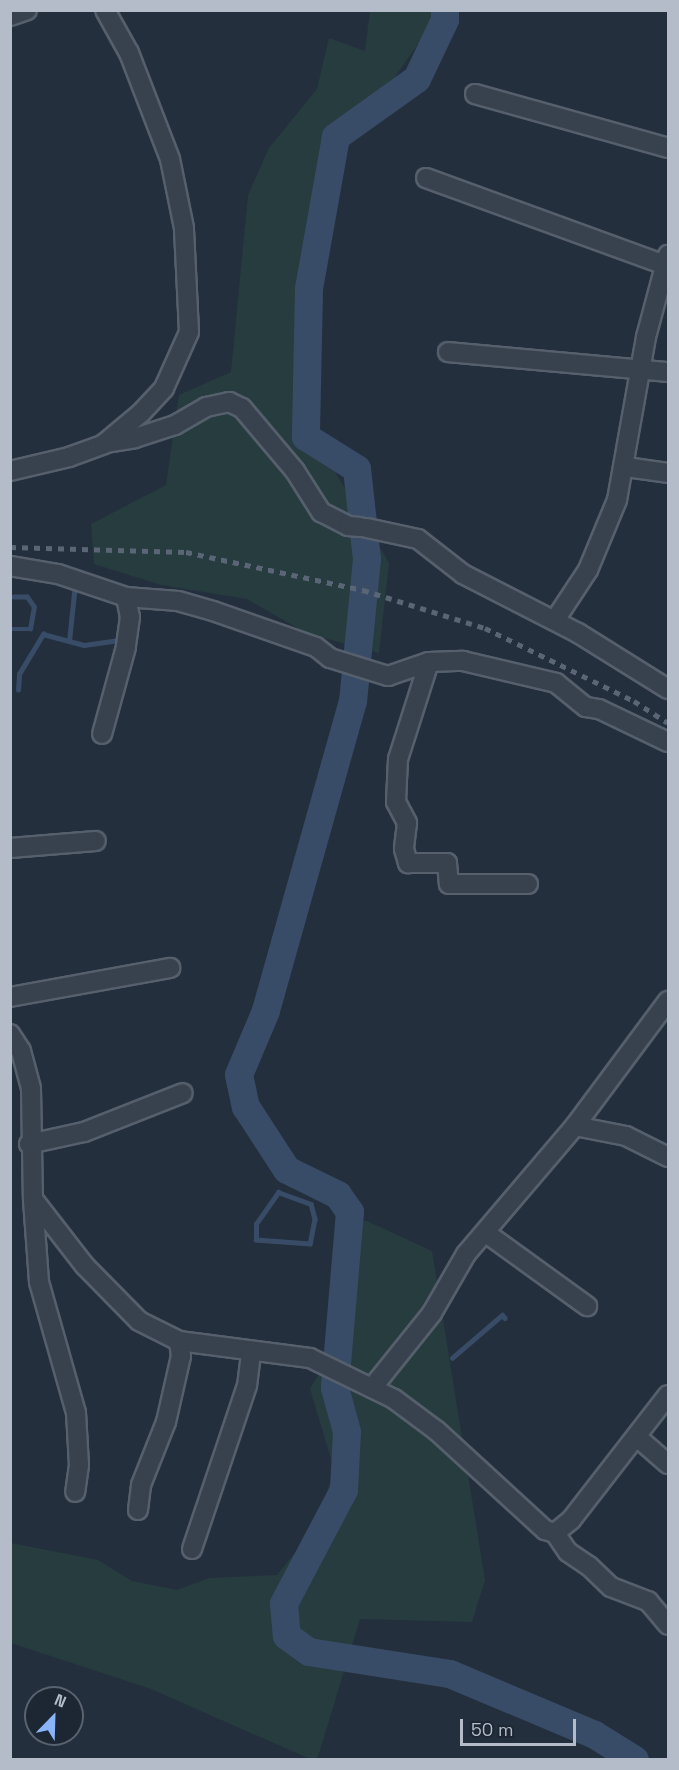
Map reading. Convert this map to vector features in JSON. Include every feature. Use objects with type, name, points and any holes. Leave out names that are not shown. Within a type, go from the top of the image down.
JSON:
[{"type":"street","points":[[10,16],[27,10]]},
{"type":"street","points":[[104,444],[141,413],[164,387],[189,332],[189,293],[184,228],[170,159],[129,53],[105,10]]},
{"type":"street","points":[[475,94],[669,148]]},
{"type":"street","points":[[426,178],[667,260],[642,368],[626,467],[610,519],[588,570],[555,620]]},
{"type":"street","points":[[448,352],[669,372]]},
{"type":"street","points":[[10,471],[69,457],[104,444],[135,438],[175,425],[206,407],[229,402],[242,408],[295,471],[321,512],[348,526],[418,539],[463,574],[555,620],[669,689]]},
{"type":"street","points":[[626,467],[669,473]]},
{"type":"street","points":[[10,566],[58,574],[126,597],[178,601],[213,610],[316,647],[330,658],[388,676],[429,662],[463,661],[556,683],[586,707],[669,742]]},
{"type":"street","points":[[102,734],[126,647],[130,616],[126,597]]},
{"type":"street","points":[[429,662],[398,759],[396,802],[407,823],[404,849],[408,863],[447,863],[449,884],[528,884]]},
{"type":"street","points":[[10,848],[96,841]]},
{"type":"street","points":[[10,997],[170,968]]},
{"type":"street","points":[[372,1388],[411,1343],[466,1254],[575,1126],[669,1001]]},
{"type":"street","points":[[10,1034],[21,1051],[31,1089],[29,1144],[39,1282],[75,1413],[79,1466],[75,1492]]},
{"type":"street","points":[[29,1144],[84,1132],[183,1093]]},
{"type":"street","points":[[575,1126],[626,1136],[669,1156]]},
{"type":"street","points":[[33,1199],[85,1266],[139,1321],[179,1341],[310,1358],[372,1388],[414,1412],[545,1530],[555,1533],[568,1552],[589,1566],[611,1587],[648,1601],[669,1625]]},
{"type":"street","points":[[486,1233],[586,1306]]},
{"type":"street","points":[[138,1510],[141,1485],[166,1422],[181,1356],[179,1341]]},
{"type":"street","points":[[192,1550],[240,1411],[251,1351]]},
{"type":"street","points":[[555,1533],[571,1520],[669,1395]]},
{"type":"street","points":[[637,1437],[669,1464]]},
{"type":"green space","points":[[370,11],[441,11],[321,183],[315,438],[389,563],[379,653],[306,633],[247,599],[161,585],[94,564],[91,524],[166,485],[179,395],[231,372],[248,195],[269,148],[317,89],[329,38],[365,51]]},
{"type":"green space","points":[[342,1218],[367,1221],[432,1251],[485,1580],[472,1622],[360,1619],[317,1760],[310,1759],[151,1689],[11,1643],[11,1543],[98,1560],[132,1581],[177,1590],[209,1578],[277,1575],[316,1527],[334,1469],[310,1389],[337,1343],[334,1297]]},
{"type":"waterway","points":[[445,10],[445,20],[417,79],[336,137],[309,289],[306,437],[357,469],[367,559],[353,701],[266,1011],[239,1075],[246,1107],[287,1170],[338,1195],[350,1212],[335,1388],[347,1432],[344,1490],[284,1604],[287,1636],[309,1652],[450,1674],[595,1735],[635,1760]]},
{"type":"waterway","points":[[69,641],[75,584]]},
{"type":"waterway","points":[[10,629],[30,629],[34,607],[27,597],[14,597]]},
{"type":"waterway","points":[[18,690],[19,674],[43,634],[84,645],[121,640]]},
{"type":"waterway","points":[[278,1192],[311,1204],[315,1219],[310,1244],[256,1240],[256,1224],[278,1192]]},
{"type":"waterway","points":[[452,1358],[502,1315],[505,1318]]},
{"type":"railway","points":[[10,547],[186,552],[363,590],[485,628],[634,701],[668,723]]}]
